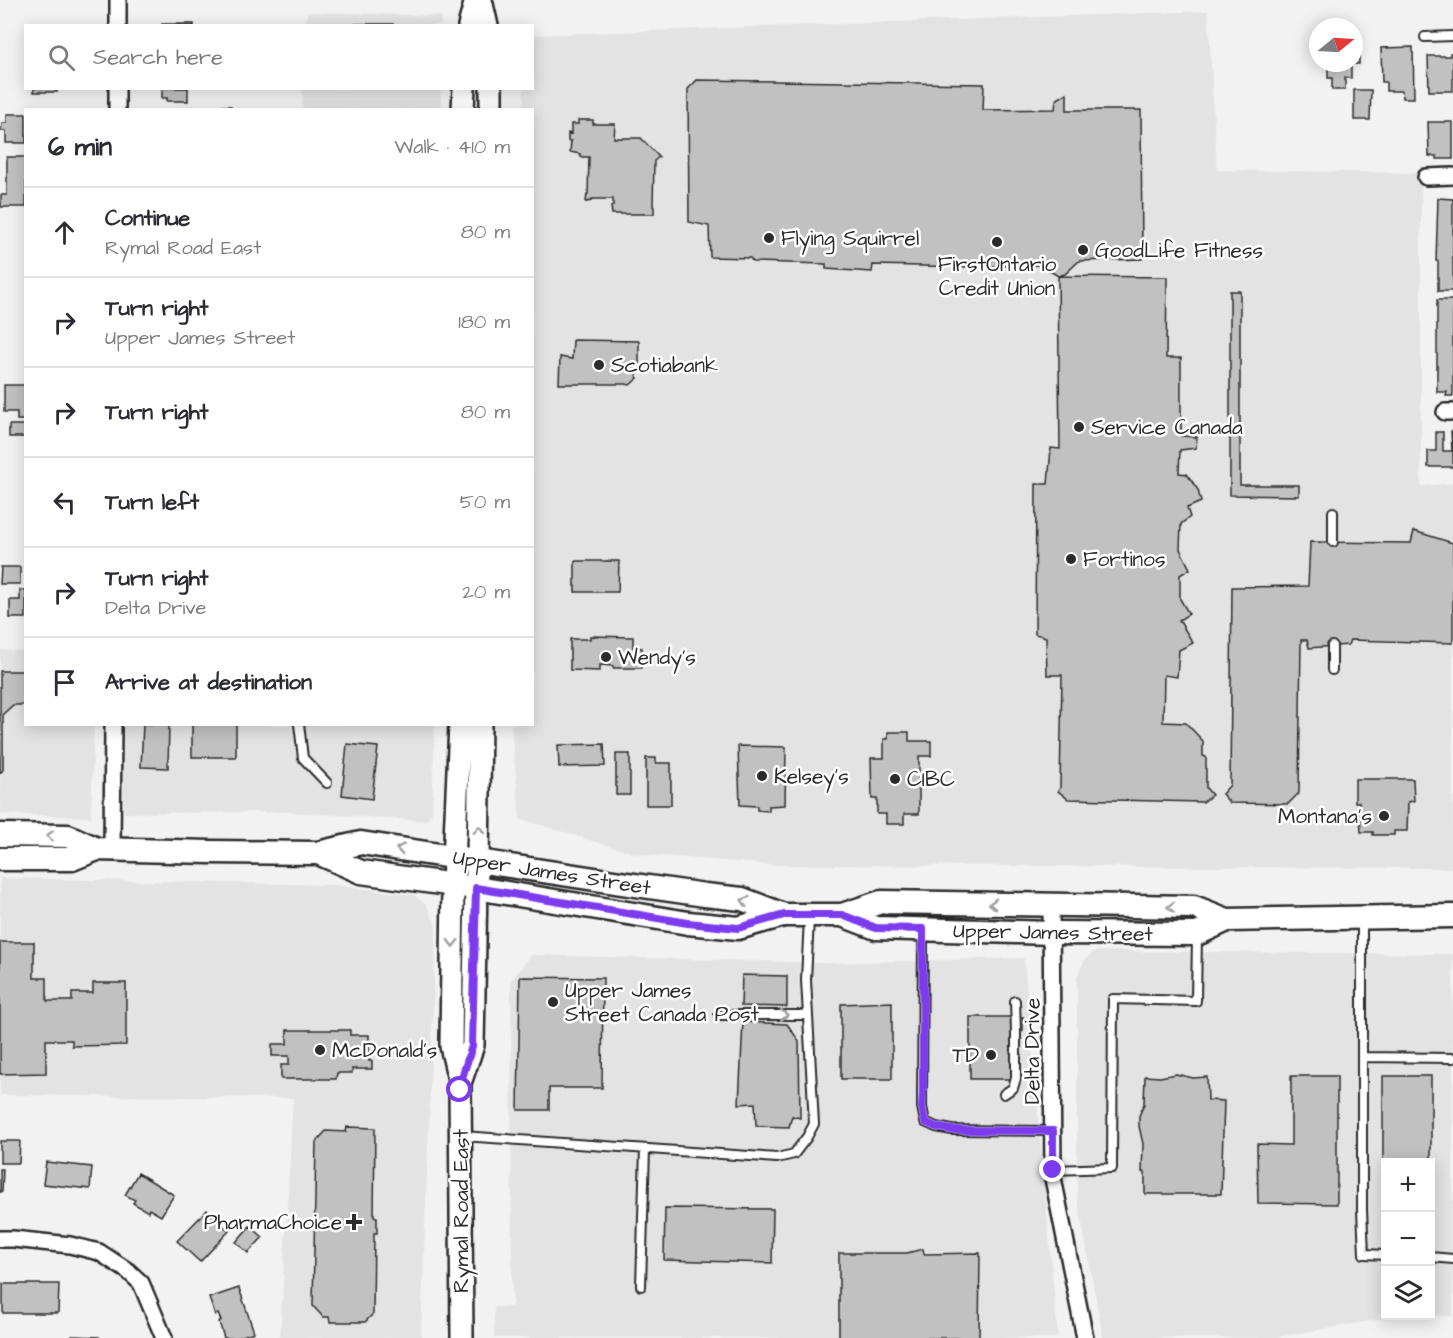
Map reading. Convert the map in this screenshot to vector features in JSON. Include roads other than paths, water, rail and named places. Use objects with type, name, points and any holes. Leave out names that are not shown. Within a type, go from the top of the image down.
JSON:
[{"type":"main road","points":[[470,24],[476,0]]},
{"type":"main road","points":[[481,0],[487,24]]},
{"type":"main road","points":[[463,108],[464,90]]},
{"type":"main road","points":[[490,90],[491,108]]},
{"type":"main road","name":"Rymal Road East","points":[[460,726],[453,885],[451,1046],[460,1084],[462,1338]]},
{"type":"main road","name":"Rymal Road East","points":[[460,1084],[472,1046],[480,726]]},
{"type":"main road","name":"Upper James Street","points":[[0,835],[68,836],[105,849],[209,852],[318,853],[361,843],[742,899],[784,915]]},
{"type":"main road","name":"Upper James Street","points":[[0,859],[72,859],[105,849]]},
{"type":"main road","name":"Upper James Street","points":[[318,853],[361,872],[476,888],[688,923],[738,928],[784,915],[842,915],[881,902],[1194,907],[1227,920],[1453,916]]},
{"type":"main road","name":"Upper James Street","points":[[842,915],[876,928],[1052,933],[1197,934],[1227,920]]},
{"type":"street","points":[[118,0],[118,24]]},
{"type":"street","points":[[117,90],[117,108]]},
{"type":"street","points":[[1426,177],[1453,176]]},
{"type":"street","points":[[105,849],[113,726]]},
{"type":"street","name":"Delta Drive","points":[[1051,905],[1053,1178],[1085,1338]]},
{"type":"street","points":[[0,1239],[70,1245],[99,1252],[141,1283],[164,1338]]},
{"type":"lane","points":[[1425,37],[1453,36]]},
{"type":"lane","points":[[1333,512],[1333,542]]},
{"type":"lane","points":[[1332,646],[1332,670]]},
{"type":"lane","points":[[299,726],[303,758],[327,783]]},
{"type":"lane","points":[[461,1136],[777,1158],[794,1154],[814,1124],[806,980],[809,915]]},
{"type":"lane","points":[[1362,918],[1364,1254],[1381,1255]]},
{"type":"lane","points":[[923,929],[922,1107],[925,1122],[952,1130],[1053,1131]]},
{"type":"lane","points":[[1053,1170],[1112,1168],[1113,999],[1196,1001],[1197,934]]},
{"type":"lane","points":[[1004,1094],[1013,1088],[1016,1078],[1015,1001]]},
{"type":"lane","points":[[719,1015],[808,1015]]},
{"type":"lane","points":[[1362,1057],[1453,1058]]},
{"type":"lane","points":[[641,1286],[645,1149]]},
{"type":"lane","points":[[1435,1257],[1453,1259]]},
{"type":"place","name":"Flying Squirrel","points":[[769,238]]},
{"type":"place","name":"FirstOntario Credit Union","points":[[997,242]]},
{"type":"place","name":"GoodLife Fitness","points":[[1083,250]]},
{"type":"place","name":"Scotiabank","points":[[599,365]]},
{"type":"place","name":"Service Canada","points":[[1079,427]]},
{"type":"place","name":"Fortinos","points":[[1071,559]]},
{"type":"place","name":"Wendy's","points":[[606,657]]},
{"type":"place","name":"Kelsey's","points":[[762,776]]},
{"type":"place","name":"CIBC","points":[[895,779]]},
{"type":"place","name":"Montana's","points":[[1384,816]]},
{"type":"place","name":"Upper James Street Canada Post","points":[[553,1002]]},
{"type":"place","name":"McDonald's","points":[[320,1050]]},
{"type":"place","name":"TD","points":[[991,1055]]},
{"type":"place","name":"PharmaChoice","points":[[354,1222]]}]
